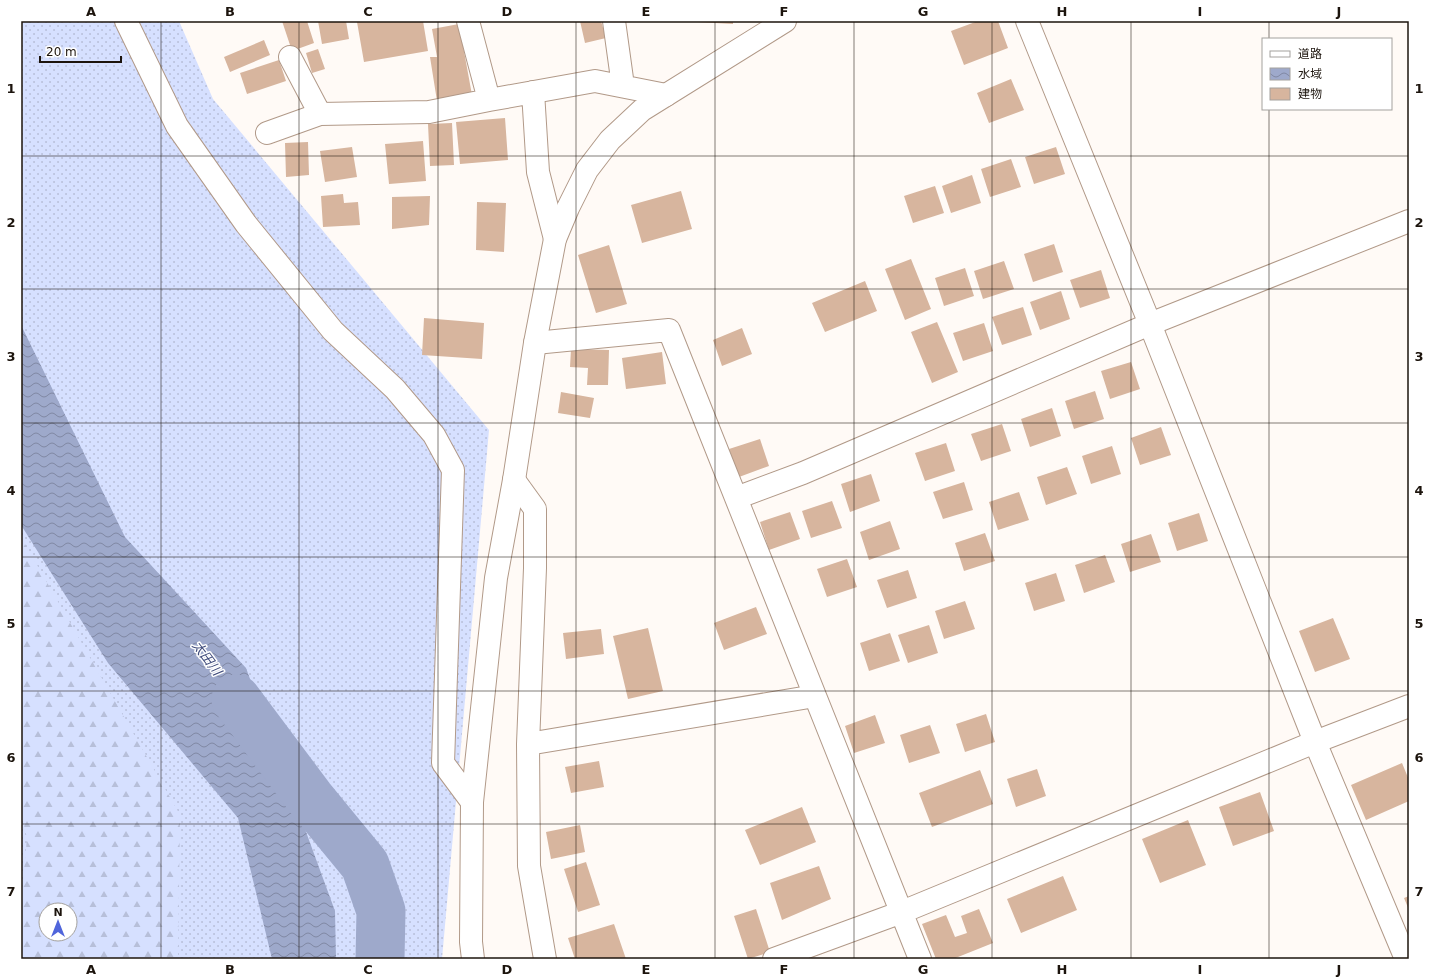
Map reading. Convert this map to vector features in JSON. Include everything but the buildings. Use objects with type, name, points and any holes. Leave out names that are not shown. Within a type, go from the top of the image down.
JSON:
[{"type":"street","points":[[126,21],[178,126],[246,224],[333,330],[395,389],[434,435],[453,470],[443,763],[472,802]]},
{"type":"street","points":[[468,21],[489,100]]},
{"type":"street","points":[[614,21],[623,86]]},
{"type":"street","points":[[472,959],[472,802],[496,578],[514,480],[535,343],[556,239],[568,208],[587,170],[610,140],[642,110],[666,95],[760,29],[785,21]]},
{"type":"street","points":[[1027,21],[1150,324],[1315,742],[1406,959]]},
{"type":"street","points":[[290,57],[320,114]]},
{"type":"street","points":[[267,134],[320,114],[429,112],[595,81],[666,95]]},
{"type":"street","points":[[533,92],[538,172],[556,239]]},
{"type":"street","points":[[736,498],[803,473],[1150,324],[1409,221]]},
{"type":"street","points":[[535,343],[669,330],[920,959]]},
{"type":"street","points":[[514,480],[535,509],[535,568],[528,744],[530,866],[545,959]]},
{"type":"street","points":[[528,744],[815,696]]},
{"type":"street","points":[[774,959],[902,912],[1315,742],[1409,706]]},
{"type":"green space","points":[[21,21],[179,21],[213,99],[489,430],[442,959],[21,959]]},
{"type":"green space","points":[[21,537],[180,815],[178,959],[21,959],[21,902],[27,838],[21,813]]},
{"type":"water","points":[[21,325],[125,537],[246,668],[335,911],[336,959],[272,959],[238,818],[108,663],[21,525]]},
{"type":"waterway","name":"太田川","points":[[236,699],[310,798],[365,865],[381,911],[380,959]]}]
